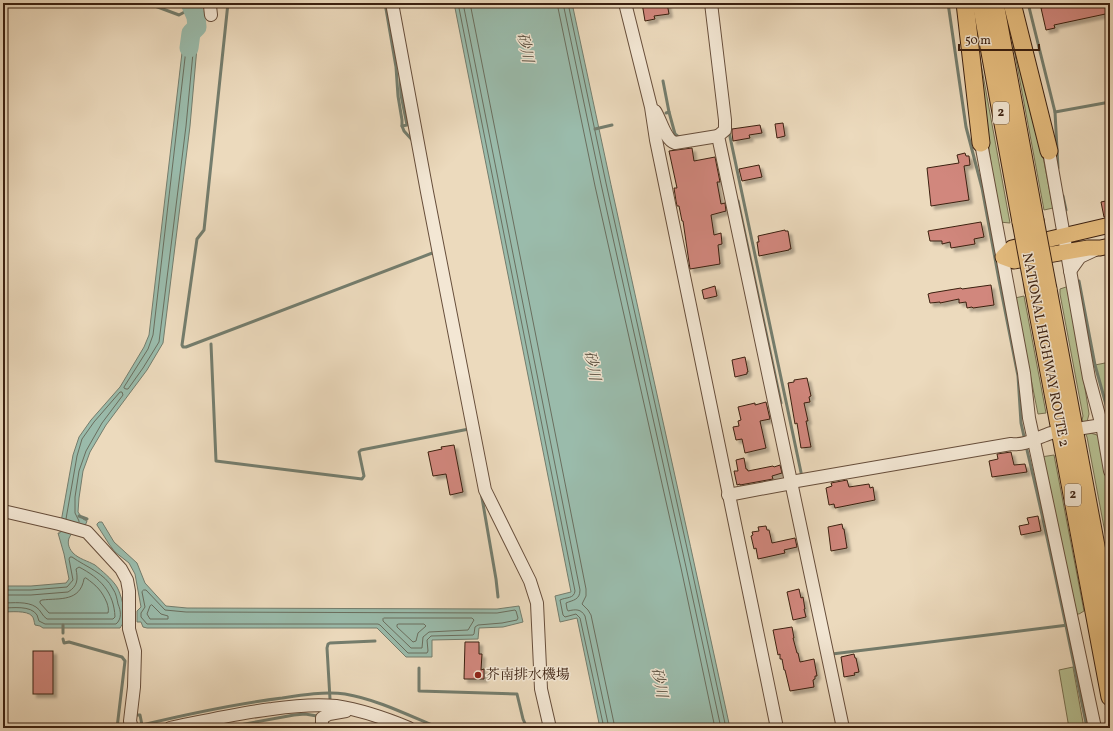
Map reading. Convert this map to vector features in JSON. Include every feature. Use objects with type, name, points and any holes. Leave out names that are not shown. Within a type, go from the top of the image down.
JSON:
[{"type":"highway","points":[[965,3],[982,143]]},
{"type":"highway","name":"NATIONAL HIGHWAY ROUTE 2","points":[[981,3],[1028,221],[1110,697]]},
{"type":"highway","name":"NATIONAL HIGHWAY ROUTE 2","points":[[995,3],[1028,221]]},
{"type":"highway","points":[[1012,3],[1049,151]]},
{"type":"highway","name":"NATIONAL HIGHWAY ROUTE 2","points":[[1041,291],[1110,621]]},
{"type":"main road","points":[[1105,247],[1088,248],[1014,261],[1003,257],[1012,248],[1110,225]]},
{"type":"street","points":[[392,3],[485,490],[530,581],[537,603],[541,689],[550,728]]},
{"type":"street","points":[[625,3],[652,107],[656,140],[777,728]]},
{"type":"street","points":[[652,107],[659,117],[668,139],[671,142],[675,143],[718,136],[724,130],[725,120],[711,3]]},
{"type":"street","points":[[956,3],[972,114],[982,143],[1024,373],[1030,418],[1028,442],[1095,728]]},
{"type":"street","points":[[1021,3],[1047,117],[1049,151],[1089,378],[1105,428],[1110,470]]},
{"type":"street","points":[[718,136],[793,482],[842,728]]},
{"type":"street","points":[[1070,271],[1080,257],[1105,247]]},
{"type":"street","points":[[1082,428],[1105,428]]},
{"type":"street","points":[[728,495],[793,482],[1011,444],[1016,445],[1051,433]]},
{"type":"street","points":[[3,511],[87,532],[121,569],[127,580],[129,591],[129,629],[135,651],[134,687],[130,721],[132,728]]},
{"type":"street","points":[[170,728],[251,712],[290,706],[313,705],[354,709],[380,716],[409,728]]},
{"type":"street","points":[[322,728],[322,718],[329,714],[354,709]]},
{"type":"shaded area","points":[[1009,22],[1038,131],[1053,208],[1044,210]]},
{"type":"shaded area","points":[[972,25],[975,31],[1010,223],[999,222]]},
{"type":"shaded area","points":[[1069,286],[1089,414],[1087,422],[1084,426],[1060,294],[1060,289]]},
{"type":"shaded area","points":[[1024,296],[1046,413],[1038,414],[1015,298]]},
{"type":"shaded area","points":[[1110,362],[1110,416],[1095,365]]},
{"type":"shaded area","points":[[1084,431],[1097,435],[1100,440],[1110,498],[1110,559],[1087,437]]},
{"type":"shaded area","points":[[1054,455],[1084,611],[1079,614],[1076,614],[1041,457]]},
{"type":"shaded area","points":[[1073,667],[1084,728],[1069,728],[1059,670]]},
{"type":"water","name":"砂川","points":[[454,3],[572,3],[730,728],[600,728],[577,618],[560,622],[555,596],[571,592]]},
{"type":"water","points":[[199,25],[190,126],[163,343],[147,370],[106,425],[90,452],[83,471],[78,512],[83,519],[87,521],[85,526],[76,530],[70,536],[68,544],[75,555],[95,565],[110,578],[117,587],[123,604],[124,621],[120,628],[43,628],[35,625],[30,614],[3,612],[3,586],[31,586],[66,583],[69,579],[58,533],[60,533],[73,455],[79,437],[91,420],[120,387],[144,347],[149,335],[185,27]]},
{"type":"water","points":[[99,522],[102,522],[114,542],[137,563],[145,583],[166,606],[187,608],[497,609],[519,606],[523,622],[503,627],[479,628],[478,639],[432,640],[432,657],[406,657],[377,628],[147,628],[143,627],[141,622],[137,622],[137,611],[141,607],[135,574],[129,563],[115,552],[109,544],[97,525]]},
{"type":"building","points":[[642,3],[667,3],[669,14],[654,16],[655,19],[645,21]]},
{"type":"building","points":[[1063,3],[1110,3],[1110,13],[1054,25],[1055,28],[1046,30],[1041,8]]},
{"type":"building","points":[[783,123],[785,136],[777,138],[775,124]]},
{"type":"building","points":[[760,125],[762,133],[749,135],[750,138],[733,141],[732,129]]},
{"type":"building","points":[[692,148],[694,161],[715,157],[720,182],[717,182],[721,204],[725,203],[726,211],[711,215],[714,235],[721,233],[722,244],[718,245],[720,264],[690,269],[683,221],[676,201],[674,188],[677,188],[669,151]]},
{"type":"building","points":[[965,153],[966,156],[969,156],[970,165],[964,166],[969,200],[931,206],[927,168],[959,163],[957,155]]},
{"type":"building","points":[[759,165],[762,177],[742,181],[739,169]]},
{"type":"building","points":[[1110,200],[1110,216],[1104,217],[1101,202]]},
{"type":"building","points":[[981,222],[984,237],[974,239],[975,244],[951,248],[950,242],[942,244],[942,241],[930,241],[928,231]]},
{"type":"building","points":[[785,230],[788,231],[791,249],[759,256],[757,242],[759,242],[758,236]]},
{"type":"building","points":[[991,285],[994,305],[967,308],[966,302],[959,303],[959,299],[940,303],[930,303],[928,294],[961,288]]},
{"type":"building","points":[[715,286],[717,296],[704,299],[702,290]]},
{"type":"building","points":[[745,357],[748,372],[747,374],[735,377],[732,360]]},
{"type":"building","points":[[807,378],[811,396],[809,397],[810,402],[804,403],[811,447],[801,448],[788,383],[794,382],[794,380]]},
{"type":"building","points":[[766,402],[770,419],[760,421],[766,448],[745,453],[742,439],[736,440],[733,427],[739,426],[738,421],[741,420],[738,407]]},
{"type":"building","points":[[454,445],[463,492],[450,495],[446,474],[433,476],[428,452],[442,449],[441,447]]},
{"type":"building","points":[[1011,452],[1014,465],[1025,464],[1027,472],[992,477],[989,461],[998,459],[997,454]]},
{"type":"building","points":[[744,458],[746,469],[748,471],[780,465],[782,473],[772,476],[773,479],[737,485],[734,471],[738,471],[736,460]]},
{"type":"building","points":[[847,480],[849,487],[869,484],[870,488],[873,487],[875,500],[835,508],[834,504],[829,505],[826,488],[832,486],[831,483]]},
{"type":"building","points":[[1038,516],[1041,531],[1021,535],[1019,526],[1029,524],[1027,518]]},
{"type":"building","points":[[842,524],[847,548],[831,551],[828,527]]},
{"type":"building","points":[[766,526],[767,530],[769,530],[772,543],[795,538],[797,547],[784,550],[785,553],[758,559],[756,548],[754,549],[751,536],[753,535],[752,532],[759,531],[758,527]]},
{"type":"building","points":[[799,589],[801,598],[803,597],[806,617],[793,620],[787,592]]},
{"type":"building","points":[[792,627],[793,638],[800,662],[814,659],[817,676],[815,676],[815,679],[813,680],[814,687],[790,691],[782,659],[780,659],[780,654],[778,655],[773,630]]},
{"type":"building","points":[[465,642],[479,642],[479,654],[482,654],[481,670],[484,669],[484,679],[464,679]]},
{"type":"building","points":[[33,651],[53,651],[53,694],[33,694]]},
{"type":"building","points":[[854,654],[859,672],[854,673],[855,675],[844,677],[841,657]]},
{"type":"waterway","points":[[147,3],[179,15],[192,8]]},
{"type":"waterway","points":[[189,48],[191,33],[197,27],[196,17],[190,3]]},
{"type":"waterway","points":[[228,3],[204,230],[197,239],[182,345],[183,347],[435,252]]},
{"type":"waterway","points":[[385,3],[396,67],[402,126],[404,131],[413,141]]},
{"type":"waterway","points":[[948,3],[966,127],[982,188],[1018,376],[1021,423],[1025,441]]},
{"type":"waterway","points":[[1028,3],[1055,112],[1058,168]]},
{"type":"waterway","points":[[400,75],[401,95],[407,125],[402,126]]},
{"type":"waterway","points":[[663,81],[669,112]]},
{"type":"waterway","points":[[1055,112],[1110,102]]},
{"type":"waterway","points":[[666,113],[669,112],[675,134],[680,138]]},
{"type":"waterway","points":[[595,129],[612,125]]},
{"type":"waterway","points":[[729,132],[802,477]]},
{"type":"waterway","points":[[1063,196],[1066,210]]},
{"type":"waterway","points":[[738,201],[781,403]]},
{"type":"waterway","points":[[1079,281],[1095,365],[1110,419]]},
{"type":"waterway","points":[[211,344],[216,461],[362,479],[364,476],[359,452],[361,450],[469,429]]},
{"type":"waterway","points":[[1026,446],[1087,728]]},
{"type":"waterway","points":[[481,492],[498,597]]},
{"type":"waterway","points":[[79,516],[87,519]]},
{"type":"waterway","points":[[63,625],[63,633]]},
{"type":"waterway","points":[[832,654],[1068,625]]},
{"type":"waterway","points":[[63,639],[64,643],[69,642],[122,657],[125,661],[117,728]]},
{"type":"waterway","points":[[330,699],[328,644],[375,641]]},
{"type":"waterway","points":[[419,668],[419,691],[517,694],[523,719],[527,728]]},
{"type":"waterway","points":[[134,715],[140,715],[142,725],[247,703],[322,693],[338,693],[357,696],[381,704],[439,728]]},
{"type":"waterway","points":[[223,728],[294,715],[305,714],[317,716]]},
{"type":"place","name":"芥南排水機場","points":[[478,675]]}]
